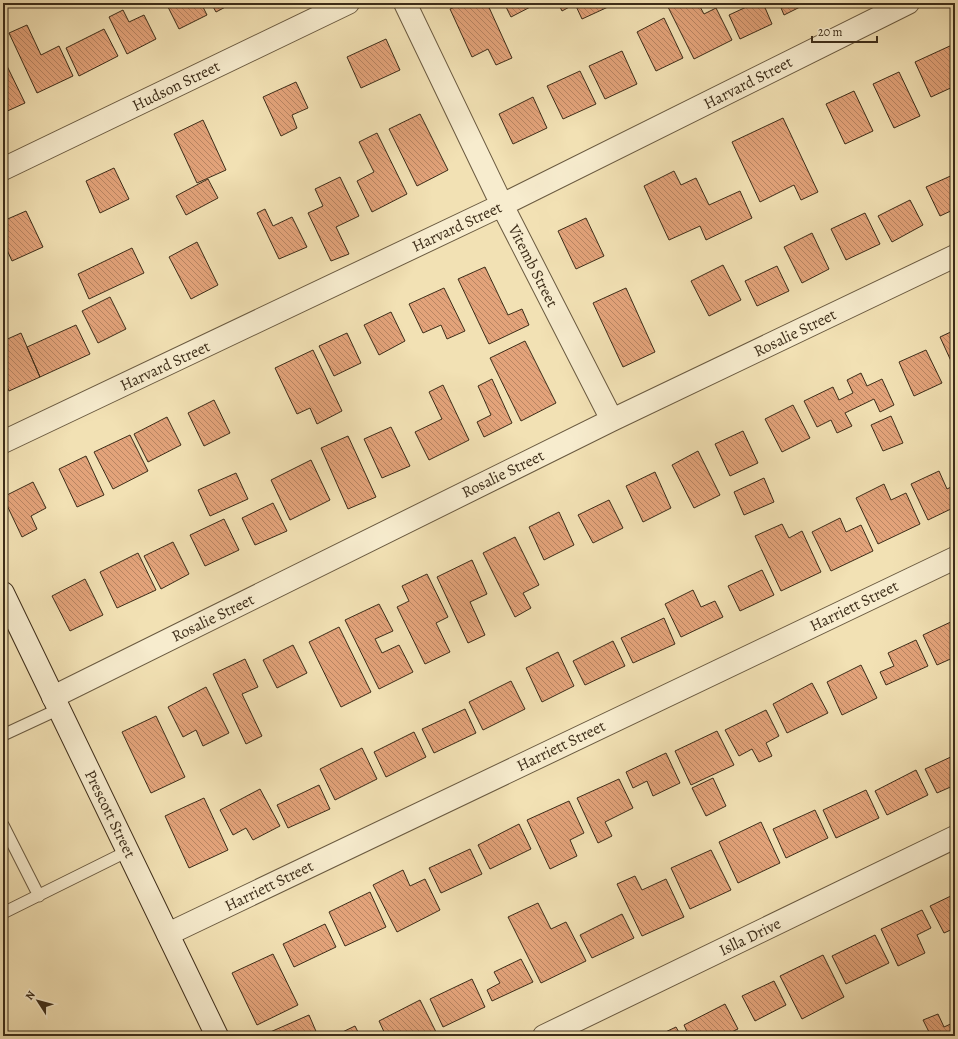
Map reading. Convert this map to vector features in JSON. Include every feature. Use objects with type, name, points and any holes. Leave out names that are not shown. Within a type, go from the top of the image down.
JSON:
[{"type":"street","name":"Hudson Street","points":[[3,169],[348,3]]},
{"type":"street","name":"Vitemb Street","points":[[405,3],[502,205],[612,420]]},
{"type":"street","name":"Harvard Street","points":[[3,442],[502,205],[908,3]]},
{"type":"street","name":"Rosalie Street","points":[[56,703],[612,420],[955,256]]},
{"type":"street","name":"Harriett Street","points":[[168,934],[955,558]]},
{"type":"street","name":"Prescott Street","points":[[3,593],[217,1036]]},
{"type":"street","name":"Islla Drive","points":[[544,1036],[955,838]]},
{"type":"lane","points":[[3,735],[56,703]]},
{"type":"lane","points":[[3,825],[39,896]]},
{"type":"lane","points":[[3,914],[128,851]]},
{"type":"building","points":[[166,3],[201,3],[207,15],[179,29]]},
{"type":"building","points":[[211,3],[233,3],[216,12]]},
{"type":"building","points":[[464,3],[487,3],[512,58],[496,65],[488,49],[472,57],[450,9]]},
{"type":"building","points":[[504,3],[538,3],[511,17]]},
{"type":"building","points":[[558,3],[606,3],[608,7],[582,19],[575,4],[562,11]]},
{"type":"building","points":[[666,3],[698,3],[704,14],[716,8],[732,40],[694,59]]},
{"type":"building","points":[[755,3],[763,3],[772,24],[740,39],[729,15]]},
{"type":"building","points":[[779,3],[808,3],[784,15]]},
{"type":"building","points":[[123,10],[129,22],[144,15],[156,39],[127,54],[109,17]]},
{"type":"building","points":[[664,18],[683,58],[656,71],[637,32]]},
{"type":"building","points":[[27,25],[41,55],[59,46],[73,76],[37,93],[9,33]]},
{"type":"building","points":[[104,29],[118,56],[79,76],[66,48]]},
{"type":"building","points":[[386,39],[400,70],[361,88],[347,57]]},
{"type":"building","points":[[952,45],[955,51],[955,86],[931,97],[915,62]]},
{"type":"building","points":[[622,51],[637,84],[605,99],[589,66]]},
{"type":"building","points":[[7,66],[25,103],[3,113],[3,68]]},
{"type":"building","points":[[580,71],[596,104],[563,119],[547,86]]},
{"type":"building","points":[[899,72],[920,116],[894,128],[873,84]]},
{"type":"building","points":[[296,82],[308,108],[292,115],[297,128],[281,136],[263,97]]},
{"type":"building","points":[[854,91],[873,131],[845,144],[826,104]]},
{"type":"building","points":[[533,97],[547,128],[513,144],[499,114]]},
{"type":"building","points":[[420,114],[448,170],[417,186],[389,129]]},
{"type":"building","points":[[783,118],[818,192],[801,200],[794,185],[760,202],[732,142]]},
{"type":"building","points":[[203,120],[226,170],[197,183],[174,134]]},
{"type":"building","points":[[377,133],[407,194],[372,212],[357,181],[374,172],[359,142]]},
{"type":"building","points":[[114,168],[129,199],[100,213],[86,181]]},
{"type":"building","points":[[674,171],[681,185],[696,178],[709,205],[740,191],[752,218],[706,240],[700,226],[669,240],[644,186]]},
{"type":"building","points":[[955,174],[955,209],[940,216],[926,187]]},
{"type":"building","points":[[340,177],[359,216],[336,227],[349,254],[331,261],[308,213],[323,206],[315,189]]},
{"type":"building","points":[[208,179],[218,198],[186,215],[176,196]]},
{"type":"building","points":[[910,200],[923,225],[892,242],[878,216]]},
{"type":"building","points":[[265,209],[273,226],[292,217],[307,247],[279,259],[257,213]]},
{"type":"building","points":[[26,211],[43,247],[12,261],[3,241],[3,221]]},
{"type":"building","points":[[865,213],[880,244],[846,260],[831,229]]},
{"type":"building","points":[[586,218],[604,256],[576,269],[558,231]]},
{"type":"building","points":[[812,233],[829,269],[802,283],[784,247]]},
{"type":"building","points":[[197,242],[218,285],[191,299],[169,257]]},
{"type":"building","points":[[132,248],[144,273],[89,299],[78,274]]},
{"type":"building","points":[[723,265],[741,300],[709,316],[691,281]]},
{"type":"building","points":[[777,266],[789,291],[757,306],[745,281]]},
{"type":"building","points":[[485,267],[508,315],[522,309],[529,325],[489,344],[458,279]]},
{"type":"building","points":[[444,288],[465,331],[447,339],[441,325],[423,333],[409,304]]},
{"type":"building","points":[[626,288],[655,352],[623,367],[593,303]]},
{"type":"building","points":[[110,297],[126,329],[98,343],[82,311]]},
{"type":"building","points":[[391,312],[405,341],[379,355],[364,325]]},
{"type":"building","points":[[76,325],[90,354],[40,377],[27,347]]},
{"type":"building","points":[[955,330],[955,359],[951,361],[940,337]]},
{"type":"building","points":[[21,333],[40,377],[9,391],[3,378],[3,341]]},
{"type":"building","points":[[347,333],[361,363],[334,376],[319,346]]},
{"type":"building","points":[[525,341],[556,403],[521,421],[490,358]]},
{"type":"building","points":[[313,350],[342,411],[317,424],[310,408],[297,414],[275,368]]},
{"type":"building","points":[[926,350],[942,383],[914,396],[899,362]]},
{"type":"building","points":[[861,373],[867,386],[882,379],[894,405],[880,412],[874,399],[845,413],[852,426],[837,433],[831,420],[817,427],[804,401],[833,387],[839,400],[853,393],[847,380]]},
{"type":"building","points":[[492,379],[512,423],[484,437],[477,422],[491,415],[478,386]]},
{"type":"building","points":[[443,385],[469,440],[429,460],[415,432],[442,419],[429,392]]},
{"type":"building","points":[[214,400],[230,433],[204,446],[188,413]]},
{"type":"building","points":[[793,405],[810,438],[782,452],[765,419]]},
{"type":"building","points":[[891,416],[903,443],[883,451],[871,425]]},
{"type":"building","points":[[167,417],[181,445],[148,462],[134,434]]},
{"type":"building","points":[[391,427],[410,466],[382,478],[364,439]]},
{"type":"building","points":[[743,431],[758,463],[730,476],[715,444]]},
{"type":"building","points":[[130,435],[148,471],[113,489],[94,452]]},
{"type":"building","points":[[348,436],[376,497],[348,509],[321,448]]},
{"type":"building","points":[[698,451],[720,495],[694,508],[672,465]]},
{"type":"building","points":[[86,456],[104,495],[77,507],[59,469]]},
{"type":"building","points":[[311,460],[330,500],[290,520],[271,480]]},
{"type":"building","points":[[939,471],[947,489],[955,485],[955,507],[928,520],[911,484]]},
{"type":"building","points":[[655,472],[671,508],[643,522],[626,486]]},
{"type":"building","points":[[236,473],[248,499],[210,516],[198,490]]},
{"type":"building","points":[[764,478],[774,502],[744,515],[734,492]]},
{"type":"building","points":[[33,482],[46,508],[31,516],[37,529],[22,537],[3,497]]},
{"type":"building","points":[[884,484],[891,500],[906,493],[920,524],[878,544],[856,498]]},
{"type":"building","points":[[609,500],[623,528],[593,543],[578,515]]},
{"type":"building","points":[[273,503],[287,531],[255,545],[242,518]]},
{"type":"building","points":[[559,512],[574,545],[544,560],[529,527]]},
{"type":"building","points":[[840,518],[846,532],[861,525],[873,551],[831,571],[812,532]]},
{"type":"building","points":[[224,519],[239,550],[205,566],[190,535]]},
{"type":"building","points":[[782,524],[789,538],[802,531],[821,572],[781,591],[755,536]]},
{"type":"building","points":[[515,537],[539,585],[523,593],[531,608],[515,617],[483,553]]},
{"type":"building","points":[[173,542],[189,574],[161,589],[144,556]]},
{"type":"building","points":[[138,553],[156,590],[117,608],[100,572]]},
{"type":"building","points":[[472,560],[487,594],[470,602],[485,635],[468,643],[437,577]]},
{"type":"building","points":[[762,570],[774,595],[740,611],[728,586]]},
{"type":"building","points":[[427,574],[448,617],[436,623],[450,652],[425,664],[397,607],[409,601],[402,586]]},
{"type":"building","points":[[85,579],[103,615],[70,631],[52,596]]},
{"type":"building","points":[[693,590],[701,607],[715,601],[723,617],[681,637],[665,604]]},
{"type":"building","points":[[379,604],[393,631],[375,639],[382,653],[399,645],[413,672],[379,689],[345,620]]},
{"type":"building","points":[[664,618],[675,644],[633,663],[621,638]]},
{"type":"building","points":[[955,620],[955,657],[937,665],[923,635]]},
{"type":"building","points":[[339,627],[371,692],[341,707],[309,642]]},
{"type":"building","points":[[916,640],[928,666],[886,685],[880,672],[894,666],[888,653]]},
{"type":"building","points":[[613,641],[625,666],[585,685],[573,661]]},
{"type":"building","points":[[293,645],[307,673],[277,688],[263,660]]},
{"type":"building","points":[[558,652],[574,686],[542,702],[526,668]]},
{"type":"building","points":[[245,659],[258,687],[242,694],[262,736],[246,744],[213,674]]},
{"type":"building","points":[[861,665],[877,698],[842,715],[827,682]]},
{"type":"building","points":[[511,681],[525,709],[483,730],[469,702]]},
{"type":"building","points":[[812,683],[828,713],[787,733],[773,704]]},
{"type":"building","points":[[206,687],[229,733],[203,746],[196,730],[183,737],[168,707]]},
{"type":"building","points":[[465,709],[476,733],[434,753],[422,729]]},
{"type":"building","points":[[766,710],[779,736],[766,743],[772,756],[759,762],[752,749],[739,756],[725,730]]},
{"type":"building","points":[[156,716],[185,777],[151,793],[122,732]]},
{"type":"building","points":[[717,731],[734,765],[691,785],[675,751]]},
{"type":"building","points":[[414,732],[426,757],[386,777],[374,752]]},
{"type":"building","points":[[362,748],[377,779],[335,800],[320,769]]},
{"type":"building","points":[[666,753],[680,783],[653,796],[647,781],[633,788],[626,772]]},
{"type":"building","points":[[955,755],[955,785],[937,793],[925,769]]},
{"type":"building","points":[[916,770],[928,795],[887,815],[875,791]]},
{"type":"building","points":[[713,778],[726,806],[706,816],[692,788]]},
{"type":"building","points":[[619,779],[633,808],[605,822],[612,836],[598,843],[577,798]]},
{"type":"building","points":[[319,785],[330,809],[288,828],[277,805]]},
{"type":"building","points":[[260,789],[280,826],[253,840],[246,828],[233,835],[220,810]]},
{"type":"building","points":[[866,790],[879,818],[836,838],[823,810]]},
{"type":"building","points":[[204,798],[228,850],[189,868],[165,816]]},
{"type":"building","points":[[569,801],[584,833],[570,840],[577,856],[550,869],[527,820]]},
{"type":"building","points":[[815,810],[828,838],[786,858],[773,829]]},
{"type":"building","points":[[761,822],[780,863],[738,883],[719,842]]},
{"type":"building","points":[[519,824],[531,849],[490,869],[478,845]]},
{"type":"building","points":[[470,849],[482,874],[441,893],[429,868]]},
{"type":"building","points":[[711,850],[731,890],[690,909],[671,868]]},
{"type":"building","points":[[403,870],[410,886],[425,879],[440,910],[397,932],[373,885]]},
{"type":"building","points":[[635,876],[642,890],[666,879],[684,917],[642,936],[617,884]]},
{"type":"building","points":[[370,892],[386,927],[345,946],[329,912]]},
{"type":"building","points":[[955,894],[955,928],[944,933],[930,906]]},
{"type":"building","points":[[538,903],[551,929],[566,922],[586,961],[541,983],[508,917]]},
{"type":"building","points":[[922,910],[931,928],[917,935],[925,953],[898,966],[881,929]]},
{"type":"building","points":[[622,914],[634,938],[592,958],[580,935]]},
{"type":"building","points":[[325,924],[336,947],[294,967],[283,944]]},
{"type":"building","points":[[875,935],[889,963],[846,984],[832,956]]},
{"type":"building","points":[[273,954],[298,1005],[257,1025],[232,973]]},
{"type":"building","points":[[823,955],[844,997],[802,1019],[780,976]]},
{"type":"building","points":[[521,959],[533,982],[492,1001],[487,990],[500,983],[494,972]]},
{"type":"building","points":[[472,979],[485,1007],[443,1027],[430,999]]},
{"type":"building","points":[[774,981],[786,1005],[755,1021],[742,996]]},
{"type":"building","points":[[420,1000],[437,1034],[434,1036],[386,1036],[379,1021]]},
{"type":"building","points":[[725,1004],[738,1029],[723,1036],[689,1036],[684,1025]]},
{"type":"building","points":[[938,1014],[944,1027],[955,1022],[955,1036],[931,1036],[923,1020]]},
{"type":"building","points":[[309,1015],[318,1036],[270,1036],[268,1033]]},
{"type":"building","points":[[355,1026],[360,1036],[334,1036]]},
{"type":"building","points":[[676,1027],[681,1036],[657,1036]]}]
